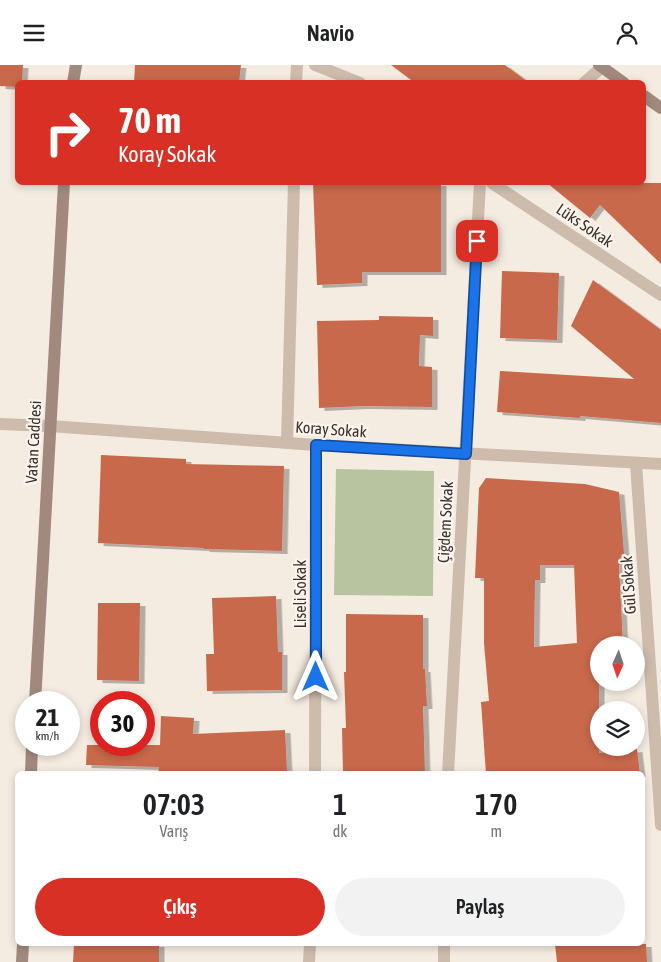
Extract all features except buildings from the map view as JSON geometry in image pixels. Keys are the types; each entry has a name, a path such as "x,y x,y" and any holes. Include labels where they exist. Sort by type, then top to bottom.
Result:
{"main road":[{"path":"74,80 76,65"},
{"path":"600,66 620,80"},
{"path":"646,97 661,108"},
{"name":"Vatan Caddesi","path":"36,691 64,185"},
{"path":"31,771 32,756"},
{"path":"22,946 22,962"}],"street":[{"path":"296,80 297,65"},
{"path":"315,65 352,80"},
{"path":"587,80 600,66"},
{"path":"287,443 294,185"},
{"name":"Çiğdem Sokak","path":"448,771 480,185"},
{"name":"Lüks Sokak","path":"495,185 661,295"},
{"name":"Koray Sokak","path":"0,424 316,445 661,464"},
{"name":"Liseli Sokak","path":"315,771 316,445"},
{"name":"Gül Sokak","path":"636,464 661,825"},
{"path":"310,946 310,962"},
{"path":"444,946 444,962"}],"green space":[{"path":"336,469 434,471 433,596 334,595"}],"route":[{"path":"316,677 316,445 466,454 477,241"}]}
